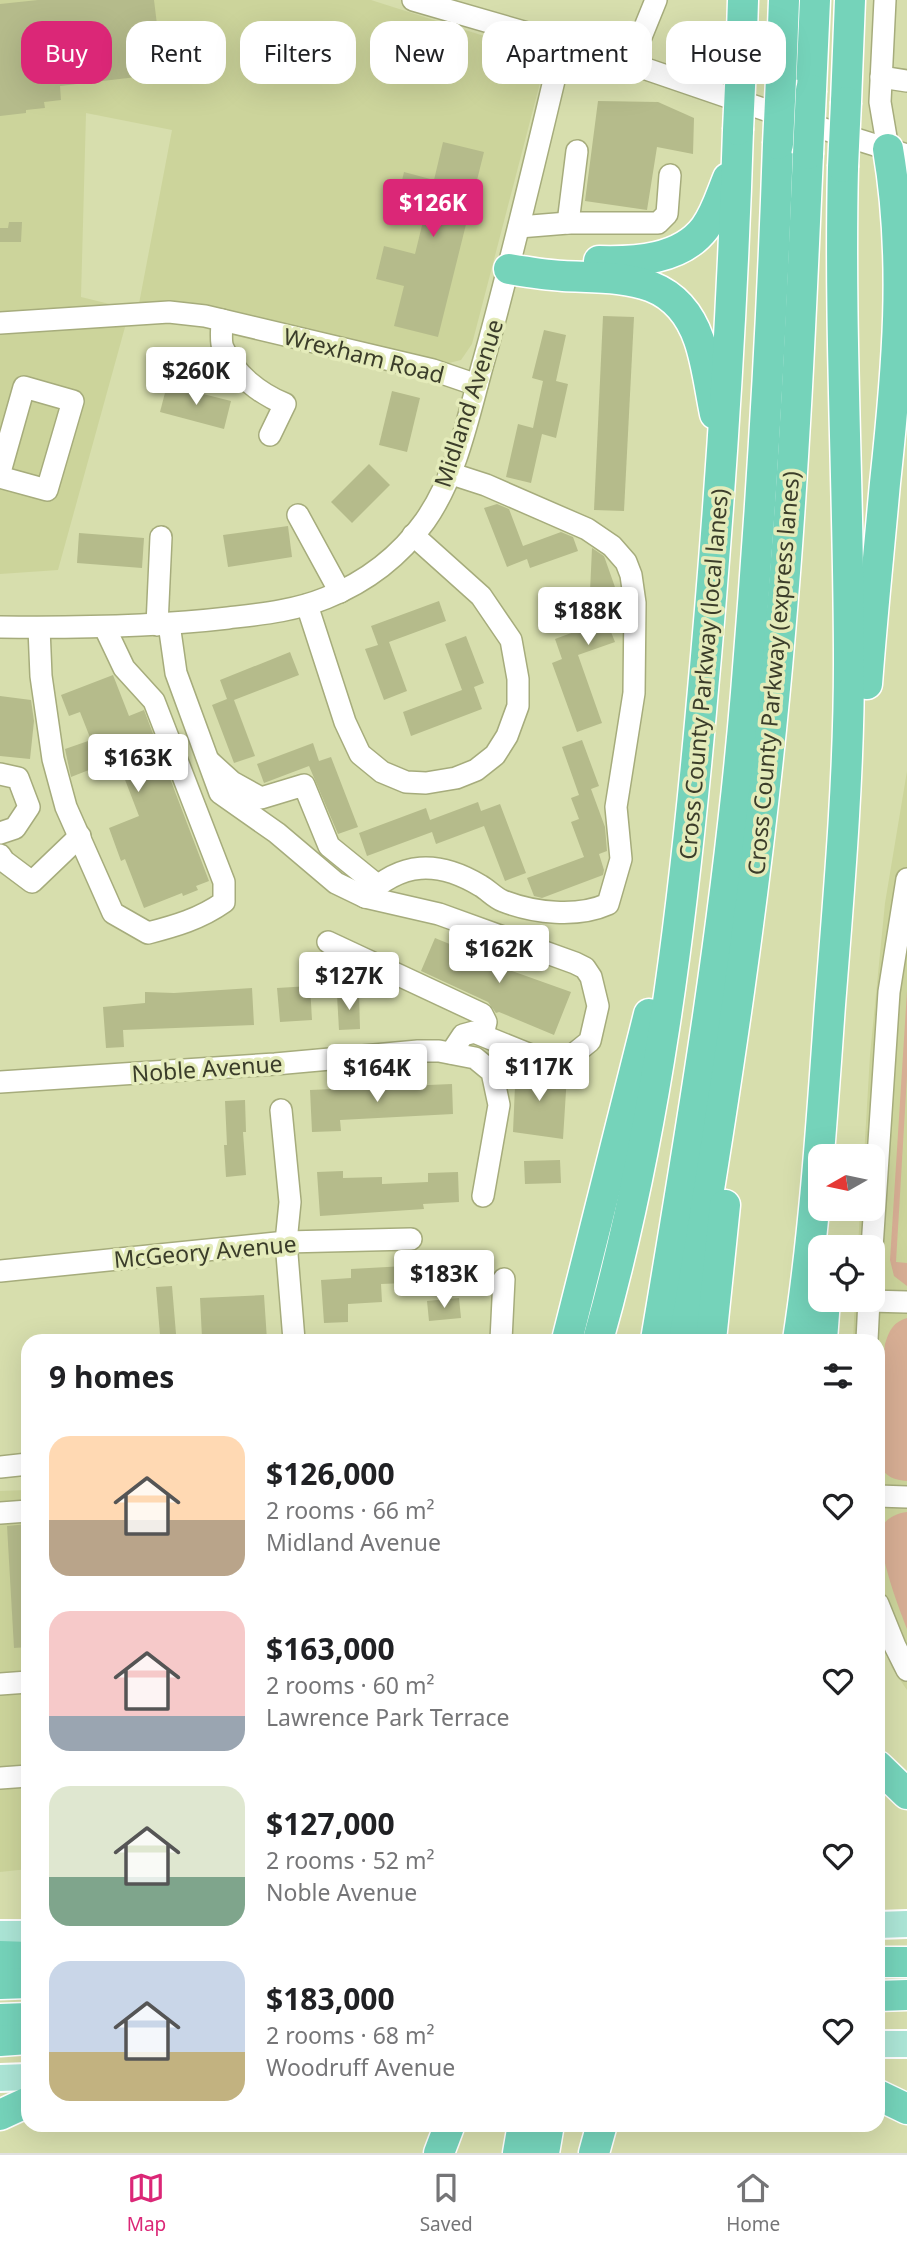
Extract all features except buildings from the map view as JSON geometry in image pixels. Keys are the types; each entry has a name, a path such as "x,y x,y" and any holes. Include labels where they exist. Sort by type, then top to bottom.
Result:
{"highway":[{"name":"Cross County Parkway (local lanes)","path":"600,1334 641,1164 660,1053 695,778 723,450 743,0"},
{"name":"Cross County Parkway (express lanes)","path":"657,1334 706,1024 746,695 768,373 784,0"},
{"name":"Cross County Parkway (express lanes)","path":"685,1334 720,1124 753,883 780,636 788,540 815,0"},
{"path":"799,1334 813,1225 828,1038 840,875 849,665 842,289 843,167 850,0"},
{"path":"514,248 583,260 621,262 652,258 687,245 703,231 714,214 737,141"},
{"path":"840,875 862,746 895,392 903,272 893,182 897,152"},
{"path":"514,248 553,275 622,278 646,284 668,296 686,316 699,341 723,450"},
{"path":"712,1334 736,1102 753,883"},
{"path":"568,1334 646,1026 679,916"},
{"path":"828,1038 833,1144"},
{"path":"822,1334 824,1312"},
{"path":"0,1956 21,1957"},
{"path":"885,1962 907,1962"},
{"path":"0,1984 21,1983"},
{"path":"885,1996 907,1995"},
{"path":"0,2019 21,2018"},
{"path":"0,2041 21,2040"},
{"path":"885,2098 907,2109"},
{"path":"0,2115 21,2105"},
{"path":"439,2153 447,2132"},
{"path":"463,2153 465,2132"},
{"path":"518,2153 522,2132"},
{"path":"544,2153 548,2132"},
{"path":"594,2153 601,2132"},
{"path":"602,2153 603,2132"}],"main road":[{"path":"885,1925 907,1924"},
{"path":"0,1934 21,1934"},
{"path":"0,2078 21,2077"}],"street":[{"path":"647,21 656,0"},
{"path":"885,0 881,110 897,152"},
{"path":"424,2 488,21"},
{"path":"652,71 897,152"},
{"path":"881,77 907,81"},
{"name":"Midland Avenue","path":"0,627 105,628 163,625 276,612 307,605 340,592 374,573 390,560 435,505 449,473 477,385 514,248 553,84"},
{"path":"568,223 577,151"},
{"path":"514,248 568,223 658,223 667,214 670,175"},
{"name":"Wrexham Road","path":"0,323 169,312 222,320 433,370 477,385"},
{"path":"222,320 222,347 241,376 271,398 285,404 270,435"},
{"path":"24,387 73,401 47,491 1,469 10,401 24,387"},
{"path":"371,891 396,873 439,867 480,885 501,900 541,912 593,911 608,904 621,859 616,807 634,693 635,603 626,562 612,546 587,529 486,485 449,473"},
{"path":"298,515 340,592"},
{"path":"307,605 345,722 360,754 382,772 406,782 426,783 456,778 476,771 495,755 507,736 517,706 519,679 511,640 481,596 413,535"},
{"path":"161,537 163,625 176,673 220,793 277,833 336,883 371,891 575,962 591,977 597,1006 590,1041 564,1062 553,1063 483,1035 468,1032 451,1053"},
{"path":"39,628 41,676 53,759 65,807 113,913 148,933 194,920 224,902 224,882 154,701 124,668 105,628"},
{"path":"207,760 232,782 261,798 304,785 329,846 371,891"},
{"path":"0,774 18,778 29,807 15,828 0,833"},
{"path":"0,855 4,862 32,881 80,836"},
{"path":"873,1235 889,992 903,922 907,879"},
{"path":"328,942 482,1014 486,1022 483,1035"},
{"name":"Noble Avenue","path":"0,1082 275,1064 418,1051 475,1058 492,1072 499,1105 483,1196"},
{"path":"281,1110 290,1202 286,1242 293,1334"},
{"name":"McGeory Avenue","path":"0,1271 286,1242 411,1238"},
{"path":"501,1334 504,1279"},
{"path":"885,1301 907,1302"},
{"path":"867,1334 868,1312"},
{"path":"0,1467 21,1465"},
{"path":"885,1496 907,1497"},
{"path":"0,1513 21,1512"},
{"path":"885,1621 907,1670"},
{"path":"0,1684 21,1682"},
{"path":"0,1778 21,1776"}],"shaded area":[{"path":"0,0 371,0 437,21 370,21 370,84 468,84 468,31 482,35 482,84 540,84 472,344 461,360 441,365 138,309 172,130 86,113 81,297 130,309 58,570 0,574"},
{"path":"907,771 907,1690 892,1668 885,1651 885,1334 853,1334 854,1312 885,1312 885,1235 859,1235 859,1222 886,1222 886,1144 865,1144 870,1055 885,903"},
{"path":"907,991 907,1076 896,1262 907,1263 907,1286 894,1276 890,1260"},
{"path":"907,1318 907,1481 895,1479 885,1472 885,1344 892,1328"},
{"path":"21,1490 21,1870 0,1872 0,1491"},
{"path":"907,1512 907,1629 885,1561 885,1523 897,1514"}]}
